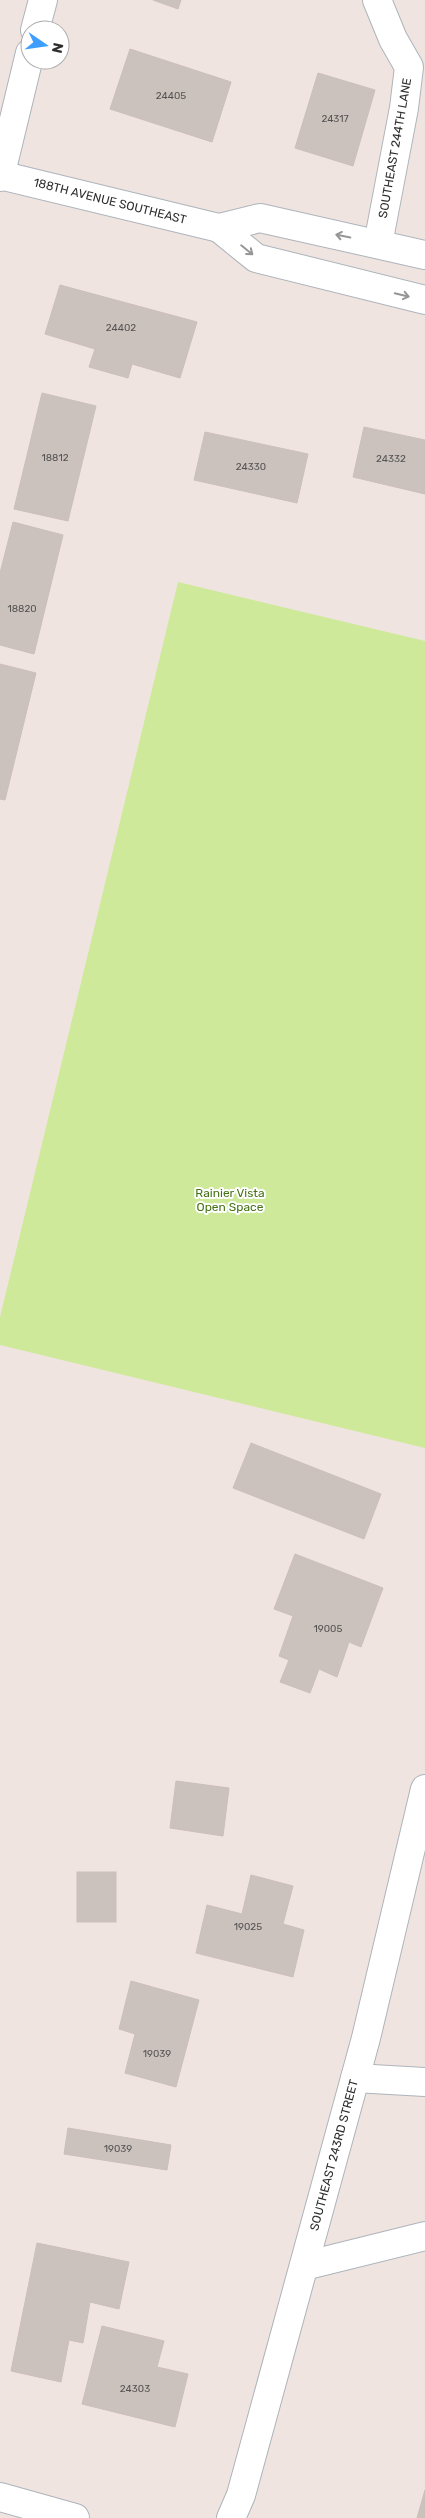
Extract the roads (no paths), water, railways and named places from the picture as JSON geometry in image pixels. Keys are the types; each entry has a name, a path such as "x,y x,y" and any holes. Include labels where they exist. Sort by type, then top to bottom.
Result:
{"street":[{"path":"38,20 43,0"},
{"name":"SOUTHEAST 244TH LANE","path":"377,0 393,39 409,67 404,108 378,244"},
{"path":"0,176 26,70"},
{"name":"188TH AVENUE SOUTHEAST","path":"0,176 219,228 256,258 425,300"},
{"name":"188TH AVENUE SOUTHEAST","path":"219,228 260,218 425,255"},
{"name":"SOUTHEAST 243RD STREET","path":"231,2518 241,2495 355,2078 425,1789"},
{"path":"355,2078 425,2082"},
{"path":"304,2266 425,2236"},
{"path":"0,2497 75,2518"}],"park label":[{"name":"Rainier Vista Open Space","path":"230,1200"}]}
